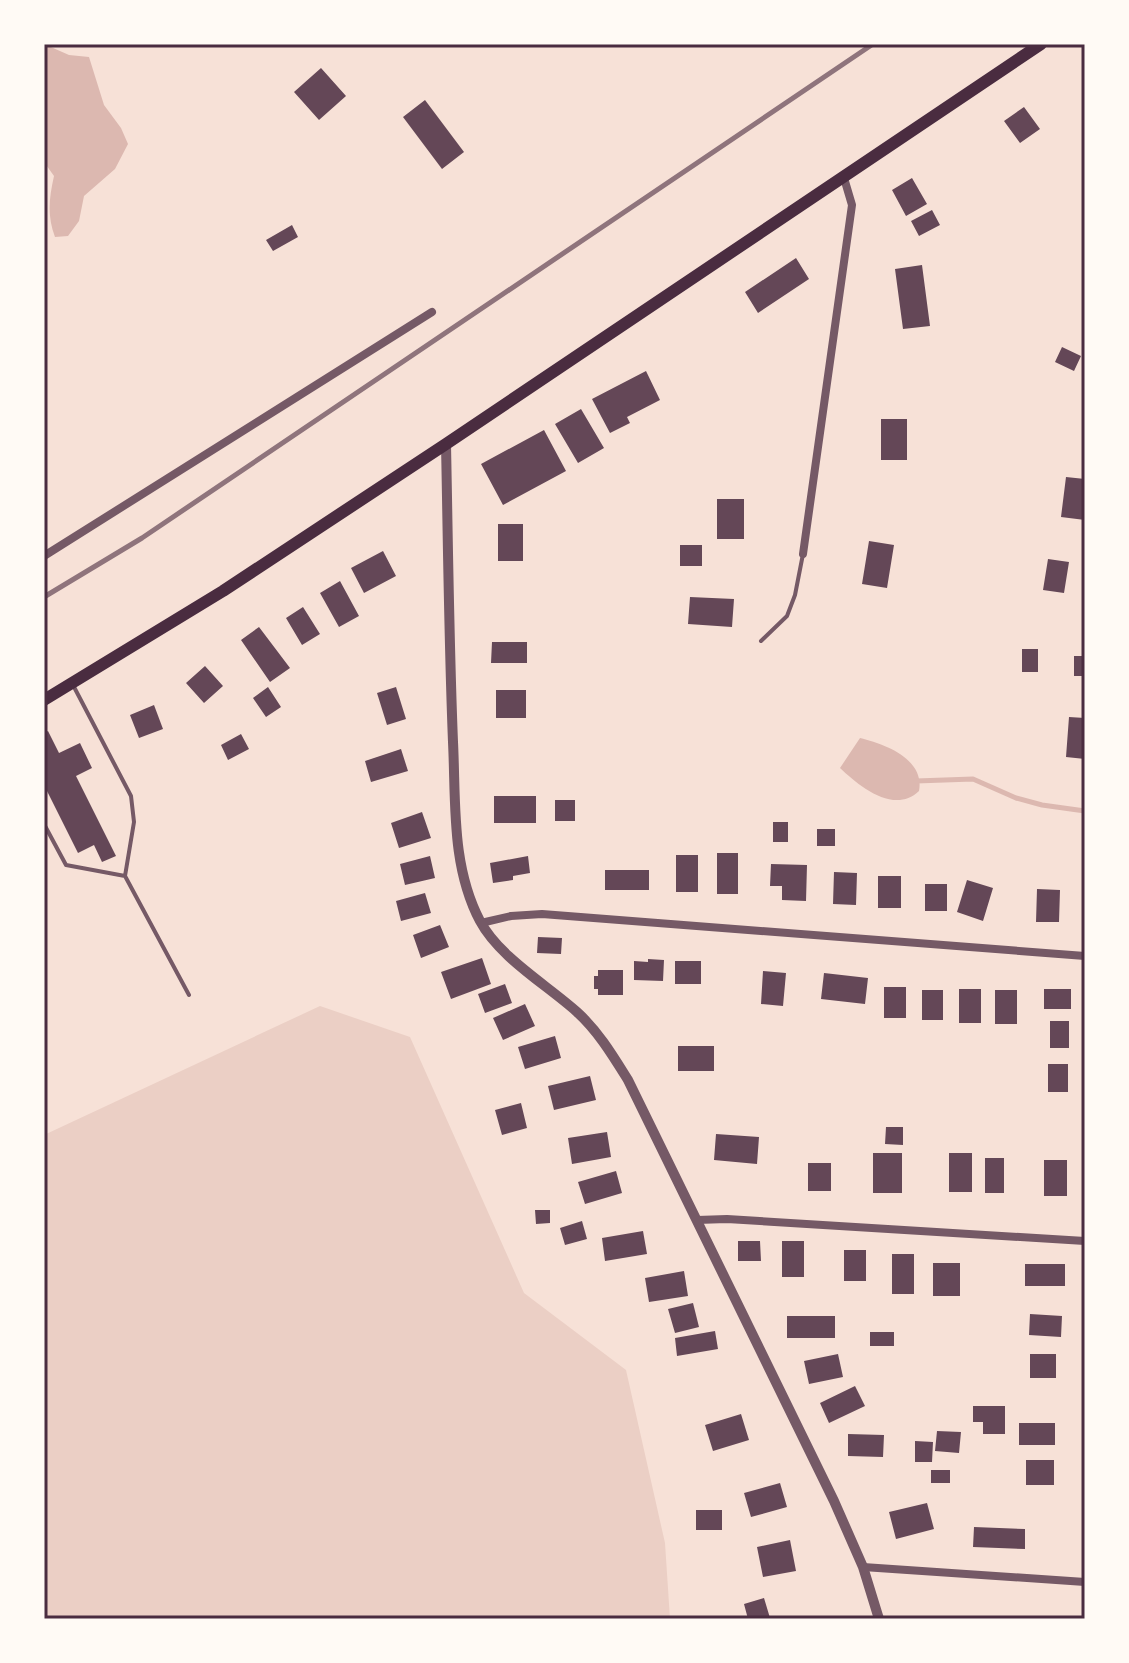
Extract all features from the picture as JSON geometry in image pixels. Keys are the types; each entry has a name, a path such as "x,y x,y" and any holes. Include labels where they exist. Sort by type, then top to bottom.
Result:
{"main road":[{"path":"44,700 223,591 1041,44"}],"street":[{"path":"803,554 852,205 844,178"},
{"path":"44,556 432,312"},
{"path":"446,444 450,666 458,845 467,890 481,923 503,950 579,1014 597,1033 628,1080 834,1501 863,1567 879,1619"},
{"path":"481,923 511,916 542,914 1085,956"},
{"path":"697,1220 727,1219 1085,1241"},
{"path":"863,1567 1085,1582"}],"lane":[{"path":"761,641 787,616 795,595 803,554"},
{"path":"72,683 131,796 134,822 125,876 189,995"},
{"path":"44,824 66,865 125,876"}],"shaded area":[{"path":"44,44 69,55 89,57 104,105 121,128 128,144 115,169 84,196 79,221 68,236 55,237 50,214 54,176 44,162"},
{"path":"860,738 881,744 910,762 916,770 919,791 909,798 888,799 867,790 840,768"},
{"path":"320,1006 410,1037 524,1293 626,1370 665,1543 670,1619 44,1619 44,1135"}],"building":[{"path":"321,68 346,96 319,120 294,92"},
{"path":"425,100 464,152 442,169 403,117"},
{"path":"1024,107 1040,129 1020,143 1004,121"},
{"path":"912,178 927,204 906,216 892,190"},
{"path":"932,210 940,225 919,236 911,221"},
{"path":"292,225 298,237 273,251 266,240"},
{"path":"796,258 809,279 758,313 745,292"},
{"path":"922,265 930,326 903,329 895,269"},
{"path":"1062,347 1081,356 1074,371 1055,362"},
{"path":"646,371 660,400 627,417 630,423 610,433 592,399"},
{"path":"581,409 604,448 578,463 555,424"},
{"path":"881,419 907,419 907,460 881,460"},
{"path":"544,430 566,471 503,505 481,464"},
{"path":"1066,477 1085,479 1085,520 1061,517"},
{"path":"717,499 744,499 744,539 717,539"},
{"path":"498,524 523,524 523,561 498,561"},
{"path":"869,541 894,545 887,588 862,584"},
{"path":"680,545 702,545 702,566 680,566"},
{"path":"383,551 396,576 364,593 351,568"},
{"path":"1048,559 1069,562 1064,593 1043,590"},
{"path":"340,581 359,616 339,627 320,593"},
{"path":"690,597 734,599 732,627 688,624"},
{"path":"303,607 320,634 302,645 286,618"},
{"path":"259,627 290,668 270,682 241,640"},
{"path":"492,642 527,642 527,663 491,663"},
{"path":"1022,649 1038,649 1038,672 1022,672"},
{"path":"1074,656 1085,656 1085,676 1074,676"},
{"path":"205,666 223,686 204,703 186,683"},
{"path":"268,687 281,707 266,717 253,698"},
{"path":"396,687 406,719 387,725 377,693"},
{"path":"496,690 526,690 526,718 496,718"},
{"path":"154,705 163,729 139,738 130,715"},
{"path":"1069,717 1085,718 1085,759 1066,757"},
{"path":"48,731 59,753 80,743 92,768 76,776 116,856 102,862 94,845 78,853 44,785 44,733"},
{"path":"241,734 249,749 228,760 221,745"},
{"path":"401,749 408,771 371,782 365,761"},
{"path":"494,796 536,796 536,823 494,823"},
{"path":"555,800 575,800 575,821 555,821"},
{"path":"422,812 431,838 399,848 391,823"},
{"path":"773,822 788,822 788,842 773,842"},
{"path":"817,829 835,829 835,846 817,846"},
{"path":"717,853 738,853 738,894 717,894"},
{"path":"676,855 698,855 698,892 676,892"},
{"path":"430,856 435,878 405,885 400,864"},
{"path":"528,856 530,873 493,883 490,863"},
{"path":"771,864 807,865 806,901 782,900 782,886 770,886"},
{"path":"605,870 649,870 649,890 605,890"},
{"path":"834,872 857,873 856,905 833,904"},
{"path":"878,876 901,876 901,908 878,908"},
{"path":"967,880 993,888 983,921 957,912"},
{"path":"925,884 947,884 947,911 925,911"},
{"path":"1037,889 1060,890 1059,922 1036,922"},
{"path":"425,893 431,913 401,921 396,901"},
{"path":"440,925 449,947 421,958 413,935"},
{"path":"538,937 562,938 561,954 537,953"},
{"path":"482,958 491,984 451,999 441,972"},
{"path":"648,959 664,960 663,981 634,980 634,961 648,962"},
{"path":"675,961 701,961 701,984 675,984"},
{"path":"598,970 623,970 623,995 598,995 598,989 594,989 594,976 598,976"},
{"path":"763,971 786,973 783,1006 761,1004"},
{"path":"824,973 868,978 865,1004 821,999"},
{"path":"505,984 512,1003 485,1013 478,994"},
{"path":"884,987 906,987 906,1018 884,1018"},
{"path":"959,989 981,989 981,1023 959,1023"},
{"path":"1044,989 1071,989 1071,1009 1044,1009"},
{"path":"922,990 943,990 943,1020 922,1020"},
{"path":"995,990 1017,990 1017,1024 995,1024"},
{"path":"525,1004 535,1026 503,1040 493,1018"},
{"path":"1050,1021 1069,1021 1069,1048 1050,1048"},
{"path":"555,1036 561,1058 525,1069 518,1047"},
{"path":"678,1046 714,1046 714,1071 678,1071"},
{"path":"1048,1064 1068,1064 1068,1092 1048,1092"},
{"path":"590,1076 596,1100 554,1110 548,1086"},
{"path":"521,1103 527,1128 502,1135 495,1110"},
{"path":"886,1127 903,1127 903,1145 885,1144"},
{"path":"607,1132 611,1157 572,1164 568,1138"},
{"path":"716,1134 759,1137 757,1164 714,1160"},
{"path":"873,1153 902,1153 902,1193 873,1193"},
{"path":"949,1153 972,1153 972,1192 949,1192"},
{"path":"985,1158 1004,1158 1004,1193 985,1193"},
{"path":"1044,1160 1067,1160 1067,1196 1044,1196"},
{"path":"808,1163 831,1163 831,1191 808,1191"},
{"path":"616,1171 622,1193 585,1204 578,1182"},
{"path":"535,1210 550,1210 550,1223 536,1224"},
{"path":"582,1221 587,1239 565,1245 560,1228"},
{"path":"643,1231 647,1254 605,1261 602,1238"},
{"path":"738,1241 760,1241 761,1261 738,1261"},
{"path":"782,1241 804,1241 804,1277 782,1277"},
{"path":"844,1250 866,1250 866,1281 844,1281"},
{"path":"892,1254 914,1254 914,1294 892,1294"},
{"path":"933,1263 960,1263 960,1296 933,1296"},
{"path":"1025,1264 1065,1264 1065,1286 1025,1286"},
{"path":"684,1271 688,1296 649,1302 645,1278"},
{"path":"693,1303 699,1327 675,1333 668,1309"},
{"path":"1030,1314 1062,1316 1061,1337 1029,1335"},
{"path":"787,1316 835,1316 835,1338 787,1338"},
{"path":"715,1331 718,1349 677,1356 675,1338"},
{"path":"870,1332 894,1332 894,1346 870,1346"},
{"path":"838,1354 843,1377 809,1384 804,1361"},
{"path":"1030,1354 1056,1354 1056,1378 1030,1378"},
{"path":"855,1386 865,1406 829,1423 820,1403"},
{"path":"973,1406 1005,1406 1005,1434 983,1434 983,1422 973,1422"},
{"path":"741,1414 749,1440 713,1451 705,1425"},
{"path":"1019,1423 1055,1423 1055,1445 1019,1445"},
{"path":"937,1431 961,1432 959,1453 935,1451"},
{"path":"848,1434 884,1435 883,1457 848,1456"},
{"path":"915,1441 933,1442 932,1462 915,1462"},
{"path":"1026,1460 1054,1460 1054,1485 1026,1485"},
{"path":"931,1470 950,1470 950,1483 931,1483"},
{"path":"780,1483 787,1507 751,1517 744,1493"},
{"path":"927,1503 934,1529 896,1539 889,1512"},
{"path":"696,1510 722,1510 722,1530 696,1530"},
{"path":"974,1527 1025,1529 1025,1549 973,1547"},
{"path":"790,1540 796,1571 763,1577 757,1547"},
{"path":"764,1598 770,1618 748,1619 744,1604"}],"waterway":[{"path":"916,781 973,779 1016,798 1085,811"}],"railway":[{"path":"44,597 142,538 873,44"}]}
